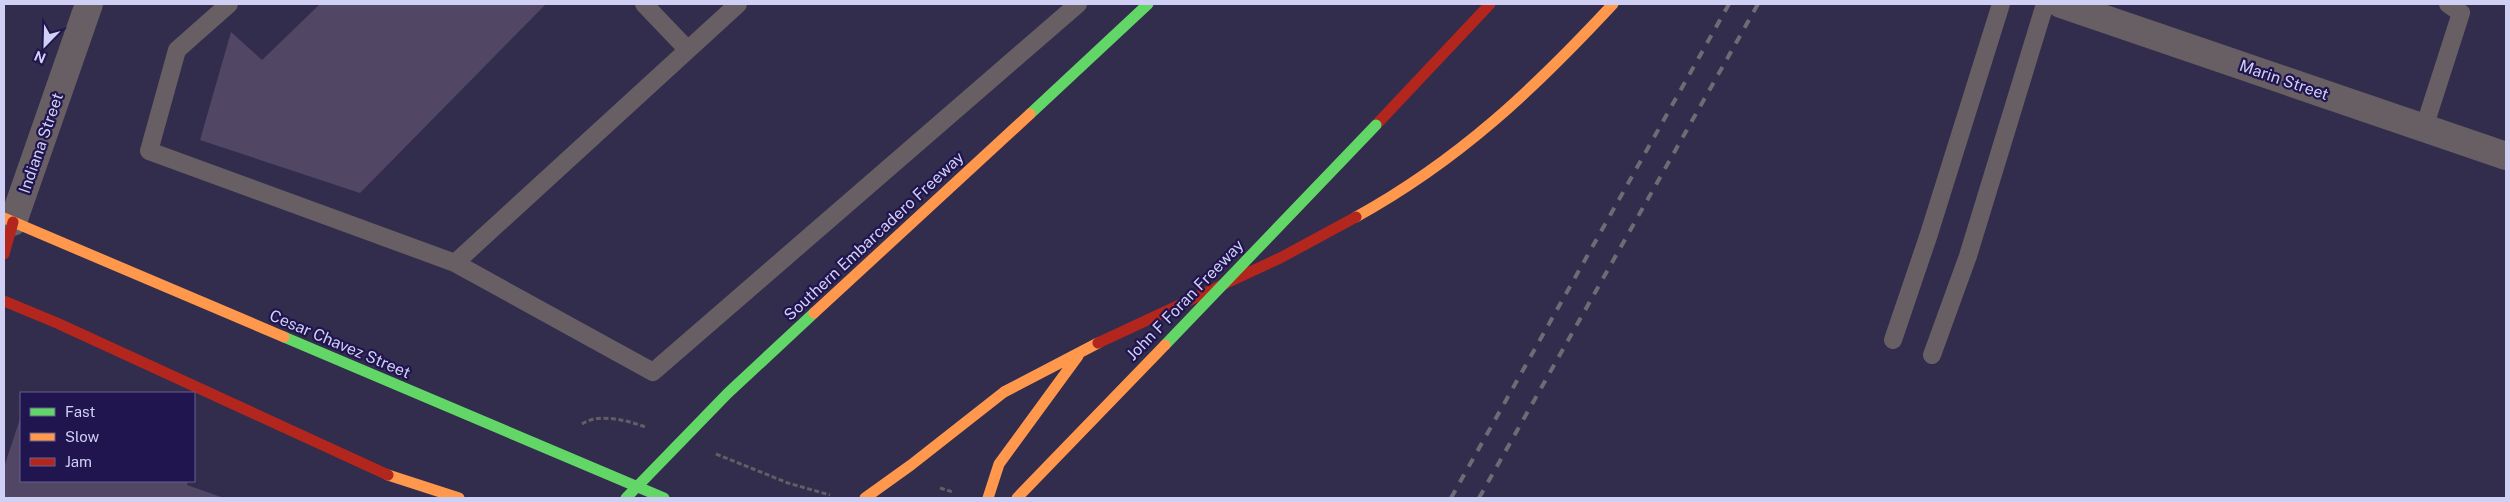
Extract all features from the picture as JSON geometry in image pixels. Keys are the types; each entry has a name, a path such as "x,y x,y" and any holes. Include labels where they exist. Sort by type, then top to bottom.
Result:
{"main road":[{"name":"Southern Embarcadero Freeway","path":"626,498 728,393 1148,4"},
{"name":"John F Foran Freeway","path":"1017,498 1490,4"},
{"path":"865,498 899,476 973,416 1019,382 1258,269 1331,232 1430,172 1504,114 1565,57 1612,4"},
{"name":"Indiana Street","path":"4,254 9,220"},
{"name":"Cesar Chavez Street","path":"9,220 544,449 664,498"},
{"path":"4,302 56,323 434,498"},
{"path":"988,498 999,464 1081,353"},
{"path":"383,473 459,498"}],"street":[{"name":"Indiana Street","path":"9,220 89,4"},
{"name":"Marin Street","path":"2061,4 2506,156"}],"lane":[{"path":"229,4 178,50 149,151 455,263 653,372 1078,4"},
{"path":"644,4 687,49"},
{"path":"455,263 738,4"},
{"path":"1893,340 1928,237 2001,4"},
{"path":"1932,355 1968,256 2045,4"},
{"path":"2424,128 2460,13 2448,4"}],"path":[{"path":"544,449 589,419 628,420 646,427"},
{"path":"711,452 788,483 834,495"},
{"path":"899,476 957,493"}],"building":[{"path":"320,4 546,4 360,193 200,140 231,32 262,60"},
{"path":"20,419 20,482 188,482 187,485 224,498 4,498 4,467"}],"railway":[{"path":"1451,498 1729,4"},
{"path":"1479,498 1758,4"}],"traffic: fast":[{"path":"1030,114 1148,4"},
{"path":"1165,345 1376,125"},
{"path":"626,498 728,393 814,313"},
{"path":"284,337 664,498"}],"traffic: slow":[{"path":"1356,217 1428,172 1493,121 1554,66 1613,4"},
{"path":"814,313 1030,114"},
{"path":"4,218 284,337"},
{"path":"865,498 911,465 1004,392 1098,343"},
{"path":"1017,498 1165,345"},
{"path":"988,498 999,464 1078,356"},
{"path":"388,475 459,498"}],"traffic: jam":[{"path":"1376,125 1490,4"},
{"path":"1098,343 1280,258 1356,217"},
{"path":"4,254 13,222"},
{"path":"4,301 57,323 388,475"}]}
